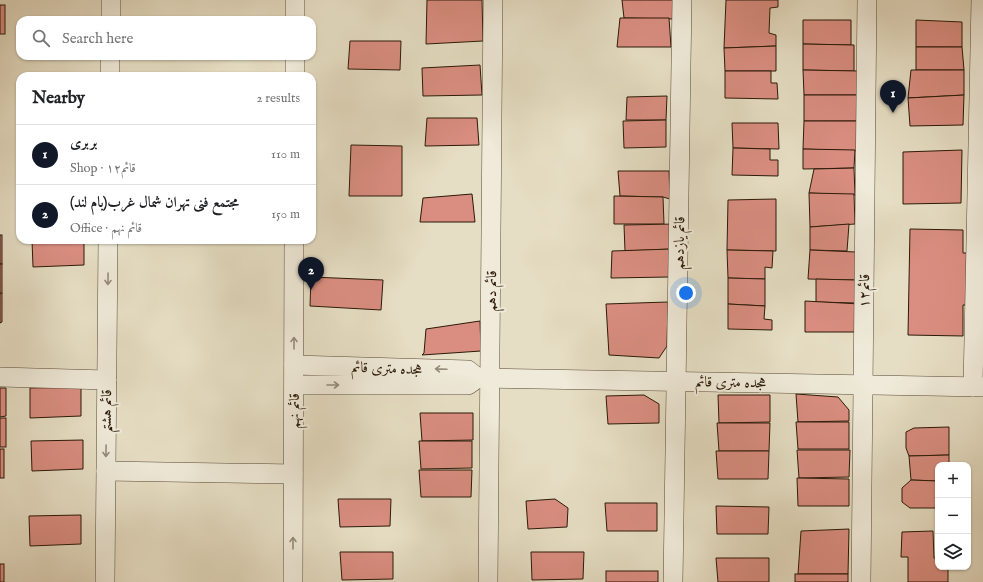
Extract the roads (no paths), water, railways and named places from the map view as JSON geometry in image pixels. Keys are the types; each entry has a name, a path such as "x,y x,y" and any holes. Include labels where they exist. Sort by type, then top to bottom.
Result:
{"street":[{"path":"111,0 111,16"},
{"path":"295,0 295,16"},
{"name":"قائم دهم","path":"488,582 484,378 493,0"},
{"name":"قائم یازدهم","path":"673,582 682,0"},
{"name":"قائم۱۲","path":"861,582 867,0"},
{"path":"978,387 981,0"},
{"path":"110,60 110,72"},
{"path":"295,60 295,72"},
{"name":"قائم هشتم","path":"105,582 108,244"},
{"name":"قائم نهم","path":"293,582 294,244"},
{"name":"هجده متری قائم","path":"294,365 468,370 484,378"},
{"path":"0,377 107,380"},
{"name":"هجده متری قائم","path":"294,385 468,385 484,378 978,387"},
{"path":"106,471 293,474"}],"place":[{"name":"بربری","path":"893,113"},
{"name":"مجتمع فنی تهران شمال غرب(بام لند)","path":"311,290"}]}
